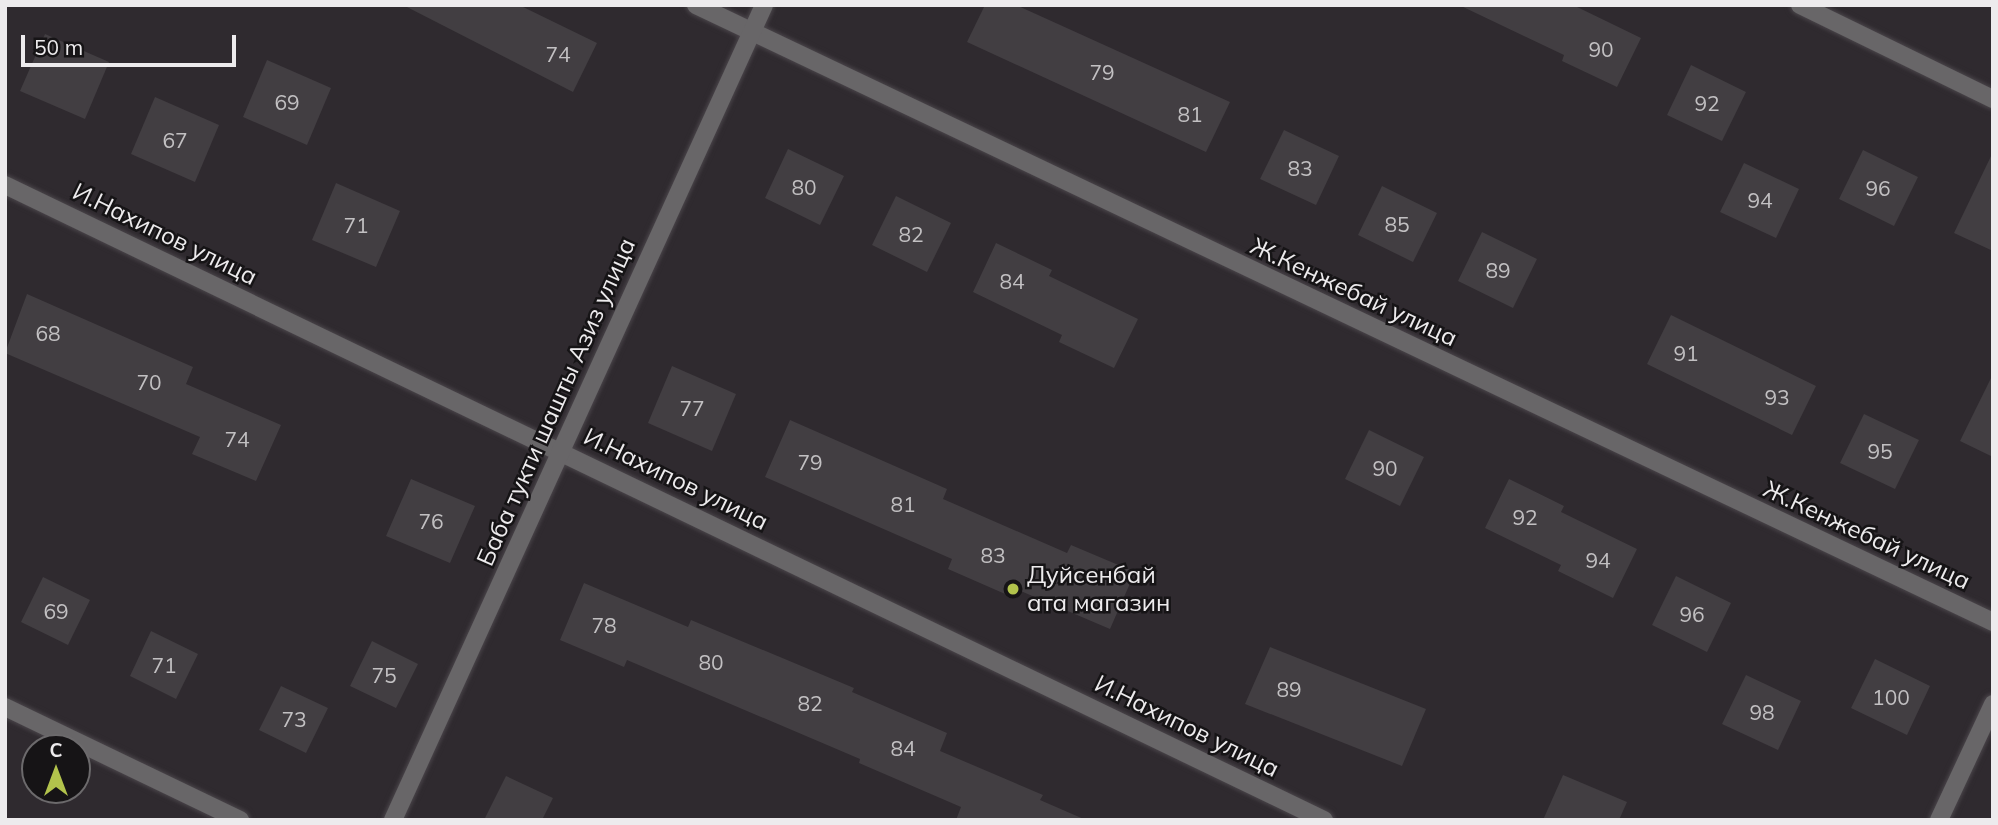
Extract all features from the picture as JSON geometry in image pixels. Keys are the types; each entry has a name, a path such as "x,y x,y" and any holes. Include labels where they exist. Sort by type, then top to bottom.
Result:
{"street":[{"name":"Ж.Кенжебай улица","path":"695,5 1993,622"},
{"name":"Баба тукти шашты Азиз улица","path":"393,820 764,5"},
{"path":"1800,5 1993,99"},
{"name":"И.Нахипов улица","path":"5,186 1324,820"},
{"path":"1939,820 1993,704"},
{"path":"5,707 240,820"}],"building":[{"path":"403,5 519,5 597,43 573,92"},
{"path":"985,5 1016,5 1230,102 1206,152 967,42"},
{"path":"1459,5 1573,5 1641,38 1617,87 1562,61 1564,55"},
{"path":"45,34 109,62 85,119 20,91"},
{"path":"267,60 331,88 307,145 243,117"},
{"path":"1691,65 1746,92 1722,141 1667,115"},
{"path":"155,97 219,125 195,182 131,154"},
{"path":"1284,130 1339,156 1316,205 1260,179"},
{"path":"788,149 844,176 820,225 765,198"},
{"path":"1863,150 1918,177 1894,226 1839,199"},
{"path":"1993,152 1993,251 1954,233"},
{"path":"1744,163 1799,189 1776,238 1720,212"},
{"path":"336,183 400,211 376,267 312,240"},
{"path":"1382,186 1437,213 1413,262 1358,235"},
{"path":"896,196 951,223 927,272 872,245"},
{"path":"1482,232 1537,259 1513,308 1458,281"},
{"path":"996,243 1052,270 1049,276 1138,319 1114,368 1059,342 1062,335 973,292"},
{"path":"27,294 193,367 186,384 281,425 256,481 192,454 200,437 5,353"},
{"path":"1671,315 1816,386 1792,435 1647,364"},
{"path":"672,366 736,394 712,451 648,423"},
{"path":"1993,374 1993,457 1960,441"},
{"path":"1864,414 1919,440 1895,489 1840,463"},
{"path":"790,420 947,489 943,499 1067,553 1071,545 1135,572 1110,629 1016,589 1012,597 948,569 952,559 765,477"},
{"path":"1369,430 1424,457 1400,506 1345,479"},
{"path":"411,479 475,506 450,563 386,536"},
{"path":"1509,479 1564,506 1561,512 1637,549 1613,598 1558,571 1561,565 1485,528"},
{"path":"1676,576 1731,603 1707,652 1652,625"},
{"path":"43,577 90,600 68,645 21,622"},
{"path":"584,583 688,627 691,620 854,688 852,692 947,733 940,751 1043,795 1040,800 1086,820 956,820 961,807 859,763 860,759 627,660 624,667 560,640"},
{"path":"151,631 198,654 176,699 130,676"},
{"path":"372,641 418,664 396,708 350,686"},
{"path":"1270,647 1426,709 1402,766 1245,704"},
{"path":"1875,659 1930,686 1907,735 1851,708"},
{"path":"1746,675 1801,701 1778,750 1722,724"},
{"path":"281,686 328,708 306,753 259,730"},
{"path":"1563,775 1627,802 1619,820 1543,820"},
{"path":"506,776 553,798 542,820 484,820"}],"place":[{"name":"Дуйсенбай ата магазин","path":"1013,589"}]}
